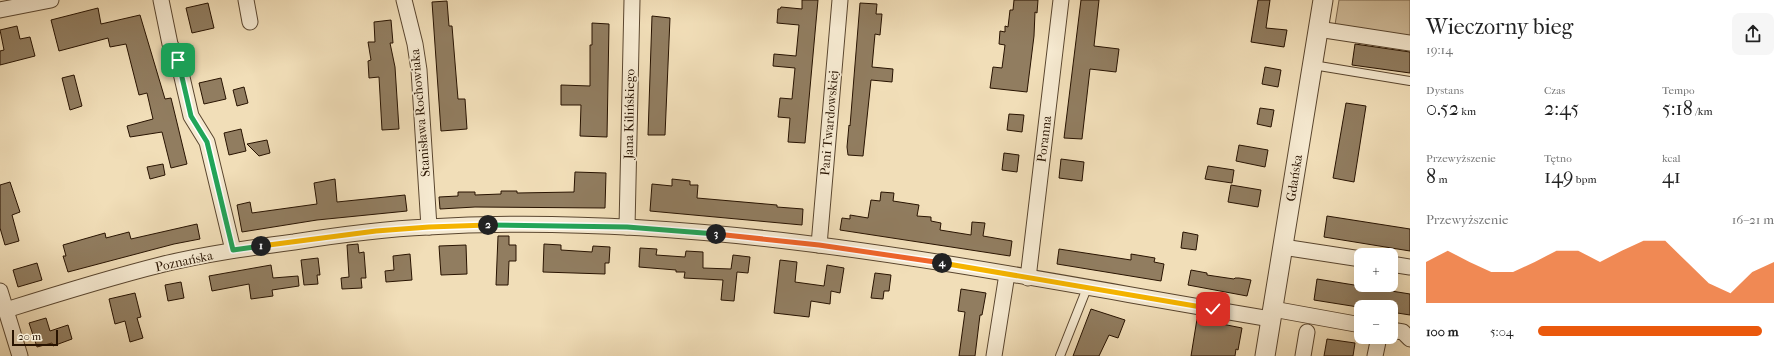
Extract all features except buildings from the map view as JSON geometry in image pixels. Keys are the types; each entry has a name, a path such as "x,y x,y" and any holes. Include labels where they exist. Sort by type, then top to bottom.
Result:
{"street":[{"path":"0,10 51,0"},
{"path":"161,0 170,44 178,60 191,116 207,142 233,250"},
{"path":"246,0 250,22"},
{"name":"Stanisława Rochowiaka","path":"404,0 415,44 419,70 429,227"},
{"name":"Jana Kilińskiego","path":"627,227 632,0"},
{"name":"Pani Twardowskiej","path":"819,245 840,0"},
{"name":"Poranna","path":"1028,278 1061,0"},
{"name":"Gdańska","path":"1265,356 1323,0"},
{"path":"1318,29 1410,43"},
{"name":"Poznańska","path":"6,310 162,265 233,250 314,239 429,227 520,225 627,227 819,245 1087,288 1354,324"},
{"path":"1283,246 1354,258"},
{"path":"1398,265 1410,267"},
{"path":"994,356 1007,274"},
{"path":"0,291 20,356"},
{"path":"1398,331 1403,332 1410,340"},
{"path":"1303,356 1307,332"},
{"path":"1375,356 1378,344"}],"lane":[{"path":"1313,65 1410,81"},
{"path":"1060,356 1087,288"}],"shaded area":[{"path":"1339,0 1410,0 1410,42 1334,31"}],"route":[{"path":"178,60 191,116 207,142 233,250 376,231 429,227 520,225 627,227 819,245 1007,274 1213,309"}]}
